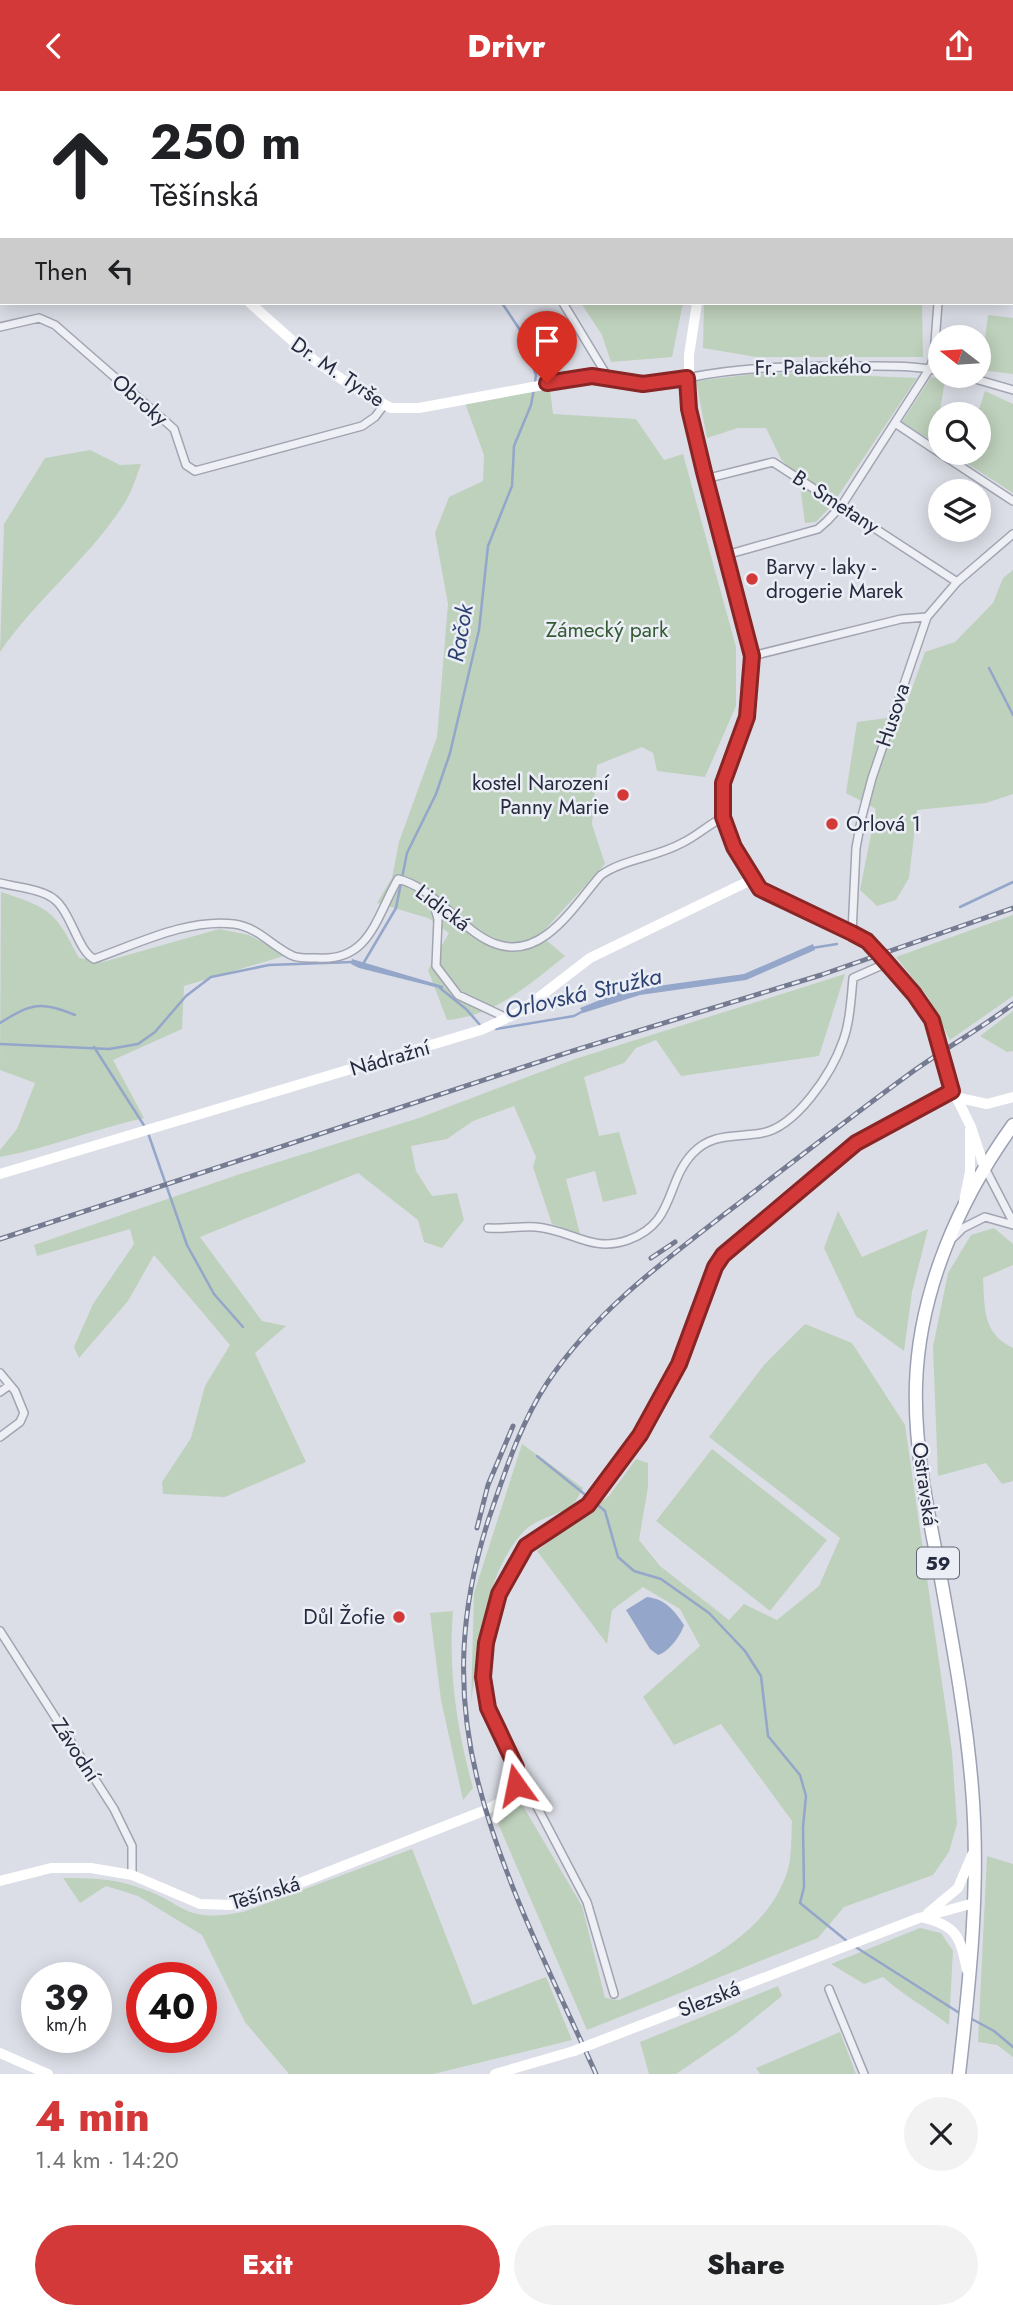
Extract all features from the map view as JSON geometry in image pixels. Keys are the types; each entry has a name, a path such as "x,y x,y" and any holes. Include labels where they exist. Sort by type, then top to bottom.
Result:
{"main road":[{"name":"Ostravská","path":"974,1903 972,1790 964,1711 923,1485 917,1415 922,1330 948,1243 964,1201 984,1166 1013,1125"},
{"name":"59","path":"959,2074 974,1903"}],"street":[{"name":"Dr. M. Tyrše","path":"252,305 315,361 384,405 408,409 592,376 643,384 687,378"},
{"path":"564,305 609,379"},
{"path":"697,305 687,378 689,409 752,656 747,717 723,783 723,817 734,847 751,880 771,897 867,941 932,1020 953,1094 1013,1224"},
{"path":"935,325 938,305"},
{"name":"Obroky","path":"0,327 39,318 55,325 174,429 186,465 195,471 362,426 375,417 384,405"},
{"name":"Fr. Palackého","path":"687,378 731,369 781,366 928,369"},
{"path":"726,555 818,529 842,505 928,372"},
{"path":"991,383 1012,389"},
{"path":"895,423 928,445"},
{"name":"B. Smetany","path":"705,478 773,462 957,582"},
{"path":"958,465 1013,501"},
{"name":"Husova","path":"852,933 856,848 862,816 872,778 927,617 957,582 1013,534"},
{"path":"752,656 901,619 927,617"},
{"name":"Lidická","path":"0,883 52,897 72,922 88,956 94,959 190,927 219,923 255,930 293,957 332,959 351,955 373,931 398,879 432,897 496,945 512,947 539,941 552,931 601,875 683,843 723,817"},
{"name":"Nádražní","path":"0,1174 448,1041 509,1019 580,963 751,880"},
{"path":"432,897 438,919 434,956 441,974 458,995 470,1003 509,1019"},
{"path":"488,1228 537,1227 600,1246 632,1239 661,1216 683,1166 692,1153 717,1137 760,1133 786,1125 810,1097 843,1042 853,978 887,963"},
{"path":"614,1994 601,1939 587,1902 532,1797 516,1785 516,1767 488,1708 483,1677 491,1618 499,1594 526,1546 588,1505 640,1435 663,1395 693,1329 715,1267 723,1255 856,1143 953,1094 987,1104 1013,1097"},
{"path":"964,1201 970,1172 971,1128"},
{"path":"948,1243 963,1227 985,1217 1013,1224"},
{"path":"0,1373 13,1388 24,1413 20,1422 0,1437"},
{"path":"0,1392 13,1388"},
{"name":"Závodní","path":"0,1631 114,1809 132,1846 132,1875"},
{"name":"Těšínská","path":"1,1878 51,1868 91,1868 132,1875 200,1904 231,1905 272,1894 486,1810 507,1798 516,1785"},
{"path":"922,1917 958,1888 974,1849"},
{"name":"Slezská","path":"495,2074 574,2051 922,1917 974,1903"},
{"path":"922,1917 943,1923 958,1935 969,1979"},
{"path":"829,1989 864,2074"},
{"path":"0,2053 48,2074"}],"green space":[{"path":"582,305 683,305 672,357 611,362 602,335"},
{"path":"704,305 922,305 923,357 756,357 703,348"},
{"path":"988,315 1013,318 1013,374 991,371 991,325 987,325"},
{"path":"754,374 917,378 832,505 816,522 805,523 799,478 781,459 766,428 738,428 707,438 696,381"},
{"path":"928,382 928,389 944,389 941,402 928,402 928,438 902,422"},
{"name":"Zámecký park","path":"550,389 553,414 636,419 664,460 683,454 736,647 736,706 705,777 657,771 653,753 642,747 597,765 592,824 605,864 540,935 565,956 524,988 495,1006 447,1020 428,970 449,933 428,918 377,903 392,878 399,842 437,737 448,604 435,533 449,497 483,481 484,455 465,403"},
{"path":"985,391 1013,404 1013,493 970,465 991,465 991,402 981,402"},
{"path":"90,450 120,465 141,464 127,499 99,538 31,613 0,652 4,524 45,458"},
{"path":"1013,570 1013,794 986,803 917,810 909,878 896,900 877,906 860,890 876,809 846,793 857,722 902,716 925,652 955,642 993,603 1003,578"},
{"path":"1,892 30,902 49,913 64,930 79,958 103,962 219,929 249,935 287,955 184,986 182,1029 113,1060 144,1118 0,1157 0,1150 17,1129 35,1083 0,1070"},
{"path":"1013,915 1013,996 950,1040 928,997 896,957"},
{"path":"845,974 819,1056 681,1076 656,1040 636,1048 624,1063 584,1077 599,1136 619,1132 637,1194 603,1202 595,1171 566,1179 580,1234 552,1224 533,1167 536,1157 514,1106 473,1121 447,1139 411,1146 416,1171 432,1196 457,1193 464,1220 442,1248 424,1242 418,1220 358,1173 200,1237 262,1321 286,1326 255,1353 306,1462 225,1497 163,1494 162,1482 191,1438 205,1386 230,1345 154,1255 128,1301 79,1358 74,1347 93,1304 134,1244 130,1229 37,1256 34,1245 240,1174 419,1118 575,1059"},
{"path":"1013,1011 1013,1051 1007,1052 980,1036"},
{"path":"838,1211 862,1257 928,1229 912,1292 904,1351 856,1316 824,1248"},
{"path":"994,1228 1013,1244 1013,1265 983,1278 985,1310 990,1327 1003,1342 1013,1348 1013,1481 1002,1484 986,1463 938,1476 933,1347 948,1273 971,1235"},
{"path":"805,1324 852,1343 905,1425 952,1752 957,1824 949,1852 933,1875 844,1907 818,1938 587,2030 494,1814 520,1801 582,1906 605,1998 619,2000 695,1966 719,1952 742,1936 761,1917 777,1895 788,1869 792,1821 721,1724 674,1745 643,1697 700,1646 680,1609 643,1587 612,1610 607,1644 537,1551 609,1496 636,1459 648,1463 648,1487 639,1540 660,1566 729,1620 744,1604 777,1620 819,1586 840,1538 709,1437 764,1365"},
{"path":"522,1444 583,1488 571,1506 524,1531 500,1568 481,1635 471,1703 474,1593"},
{"path":"712,1449 827,1540 770,1611 656,1521"},
{"path":"453,1611 455,1701 473,1788 463,1800 441,1700 430,1613"},
{"path":"412,1849 473,2005 546,1977 572,2040 433,2074 289,2074 245,2022 202,1935 138,1896 106,1886 80,1903 63,1878 119,1882 154,1893 195,1914 222,1915 243,1912"},
{"path":"987,1856 1013,1864 1013,2057 997,2045 978,2042"},
{"path":"920,1928 941,1933 953,1951 949,2025 883,1977 864,1984 831,1964"},
{"path":"778,1986 782,1996 735,2034 676,2074 649,2074 640,2042"},
{"path":"840,2032 856,2074 760,2074 756,2068"}],"water":[{"path":"813,944 815,950 746,980 640,995 583,1013 580,1008 622,991 744,974"},
{"path":"352,959 443,986 443,989 359,968 351,964"},
{"path":"647,1597 668,1606 684,1625 674,1643 658,1655 650,1649 626,1610"}],"waterway":[{"name":"Račok","path":"503,305 520,330 536,375 535,382"},
{"name":"Račok","path":"363,964 396,908 407,853 436,794 450,753 479,630 488,546 512,486 514,446 531,405 534,389"},
{"path":"989,668 1013,715"},
{"name":"Orlovská Stružka","path":"960,907 1013,882"},
{"name":"Orlovská Stružka","path":"812,948 837,944"},
{"name":"Orlovská Stružka","path":"0,1044 109,1049 138,1044 155,1032 186,996 211,977 269,965 353,962"},
{"name":"Orlovská Stružka","path":"440,988 466,1009 481,1026"},
{"path":"0,1023 20,1011 36,1006 75,1015"},
{"name":"Orlovská Stružka","path":"496,1029 574,1016 585,1010"},
{"path":"94,1047 145,1127"},
{"path":"148,1133 187,1245 214,1294 243,1327"},
{"path":"537,1456 588,1497"},
{"path":"593,1501 605,1511 618,1557 634,1571 661,1579 709,1613 745,1651 761,1676 768,1736 800,1775 806,1796 803,1827 804,1887 800,1903 848,1942"},
{"path":"854,1946 961,2014"},
{"path":"970,2018 994,2031 1013,2047"}],"railway":[{"path":"0,1239 572,1051 821,975 1013,908"},
{"path":"596,2074 501,1857 478,1782 466,1715 464,1649 472,1584 489,1518 514,1449 537,1399 565,1358 629,1291 701,1232 862,1109 1013,1004"},
{"path":"651,1258 675,1242"},
{"path":"477,1528 488,1485 513,1426"}],"place":[{"name":"Barvy - laky - drogerie Marek","path":"752,579"},
{"name":"kostel Narození Panny Marie","path":"623,795"},
{"name":"Orlová 1","path":"832,824"},
{"name":"Důl Žofie","path":"399,1617"}],"route":[{"path":"516,1785 516,1767 488,1708 483,1677 491,1618 515,1561 526,1546 540,1535 576,1515 588,1505 640,1435 679,1364 715,1267 736,1241 856,1143 952,1091 944,1072 932,1020 914,994 867,941 771,897 760,889 751,880 727,830 723,817 723,783 747,717 751,698 752,656 689,409 687,378 643,384 592,376 547,383"}]}
